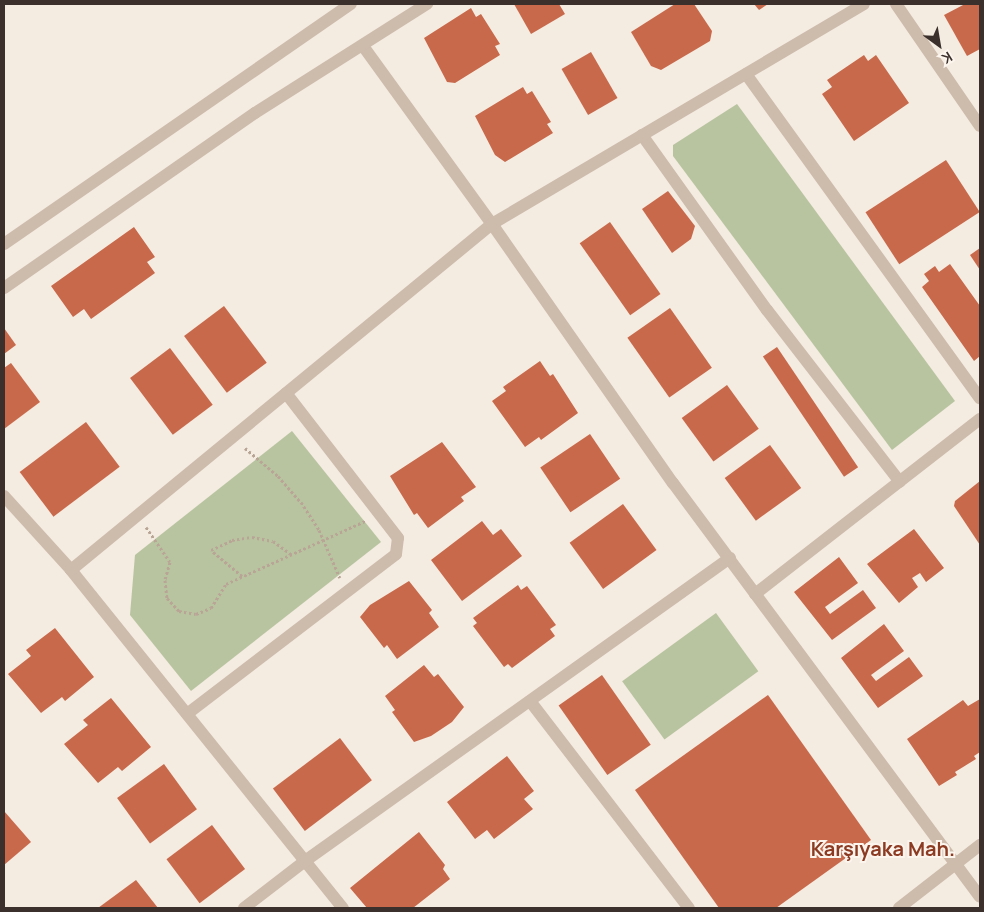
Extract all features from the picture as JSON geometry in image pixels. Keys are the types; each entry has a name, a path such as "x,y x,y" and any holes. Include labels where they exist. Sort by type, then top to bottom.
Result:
{"street":[{"path":"4,288 255,113 427,4"},
{"path":"71,570 492,224 864,4"},
{"path":"896,4 980,126"},
{"path":"4,244 347,5"},
{"path":"363,46 492,224 673,484 958,864 980,897"},
{"path":"746,74 980,399"},
{"path":"642,135 767,310 900,482"},
{"path":"187,714 396,554 398,538 286,393"},
{"path":"755,594 980,420"},
{"path":"4,496 71,570 343,908"},
{"path":"244,908 305,861 730,558"},
{"path":"530,701 689,908"},
{"path":"899,908 980,845"}],"path":[{"path":"233,437 295,495 324,540 344,593"},
{"path":"137,516 167,554 170,562 164,589 167,598 179,611 188,614 204,612 217,602 226,584 380,514"},
{"path":"242,576 211,550 232,540 252,537 273,542 292,554"}],"green space":[{"path":"737,104 955,401 892,450 673,156 673,145"},
{"path":"292,431 381,542 191,691 130,615 135,555"},
{"path":"716,613 758,671 664,739 622,681"}],"building":[{"path":"514,4 559,4 565,14 531,34"},
{"path":"675,4 694,4 712,31 710,41 661,70 651,66 631,32"},
{"path":"754,4 768,4 759,10"},
{"path":"965,4 980,4 980,49 967,56 944,15"},
{"path":"471,8 476,17 481,14 500,44 495,46 500,55 455,83 447,82 424,38"},
{"path":"591,52 618,98 588,115 562,69"},
{"path":"864,55 868,61 876,55 909,103 854,141 822,94 832,87 827,80"},
{"path":"523,87 527,94 532,91 551,122 547,124 553,133 505,162 495,155 475,116"},
{"path":"946,160 980,212 899,264 865,212"},
{"path":"668,191 695,226 691,239 672,253 642,209"},
{"path":"610,222 660,294 630,315 580,243"},
{"path":"134,227 155,257 147,262 155,273 91,319 84,309 73,317 51,286"},
{"path":"980,248 980,270 970,255"},
{"path":"950,264 980,306 980,356 974,361 922,287 929,281 924,274 935,266 939,272"},
{"path":"224,306 267,363 227,393 184,336"},
{"path":"670,308 712,368 669,398 627,338"},
{"path":"4,328 16,345 4,354"},
{"path":"777,347 858,467 844,477 763,357"},
{"path":"170,348 213,405 173,435 130,378"},
{"path":"540,361 550,376 553,374 578,413 541,440 539,437 525,447 492,401 506,391 503,387"},
{"path":"11,363 40,402 4,429 4,368"},
{"path":"727,385 759,429 713,462 682,418"},
{"path":"86,422 120,467 53,517 20,472"},
{"path":"590,434 620,479 570,512 540,468"},
{"path":"442,442 476,487 461,497 464,501 428,528 417,513 414,515 390,476"},
{"path":"770,445 801,488 756,521 725,478"},
{"path":"980,481 980,545 954,506 955,501"},
{"path":"623,504 657,550 603,589 570,543"},
{"path":"482,521 493,535 501,529 522,556 462,601 431,560"},
{"path":"914,529 944,568 926,582 920,573 912,578 918,587 899,603 867,564"},
{"path":"839,557 858,583 825,607 830,614 863,590 876,608 832,640 794,592"},
{"path":"409,581 432,610 429,613 439,627 397,659 387,645 384,648 360,617 370,605"},
{"path":"518,585 521,590 527,586 556,625 550,629 555,636 512,668 508,664 504,667 473,626 477,623 473,618"},
{"path":"884,624 904,651 871,675 876,681 909,657 923,676 878,708 841,658"},
{"path":"55,628 94,677 65,701 62,697 41,713 8,674 31,656 26,650"},
{"path":"424,665 434,677 438,674 464,707 452,722 431,736 414,742 392,712 395,710 385,696"},
{"path":"602,675 651,745 607,775 559,705"},
{"path":"768,695 871,840 776,908 719,908 635,790"},
{"path":"111,698 151,747 122,771 118,767 98,783 64,744 88,725 83,720"},
{"path":"980,699 980,752 974,756 976,759 955,772 957,775 939,786 907,739 963,700 968,706"},
{"path":"340,738 372,780 305,831 273,789"},
{"path":"507,756 534,791 524,799 533,809 494,839 487,830 475,839 447,802"},
{"path":"164,764 197,809 150,843 117,798"},
{"path":"4,811 31,842 4,865"},
{"path":"212,825 245,869 200,903 166,859"},
{"path":"419,832 445,865 443,869 450,879 413,908 367,908 350,888"},
{"path":"136,880 158,908 98,908"}],"district":[{"name":"Karşıyaka Mah.","path":"883,848"}]}
